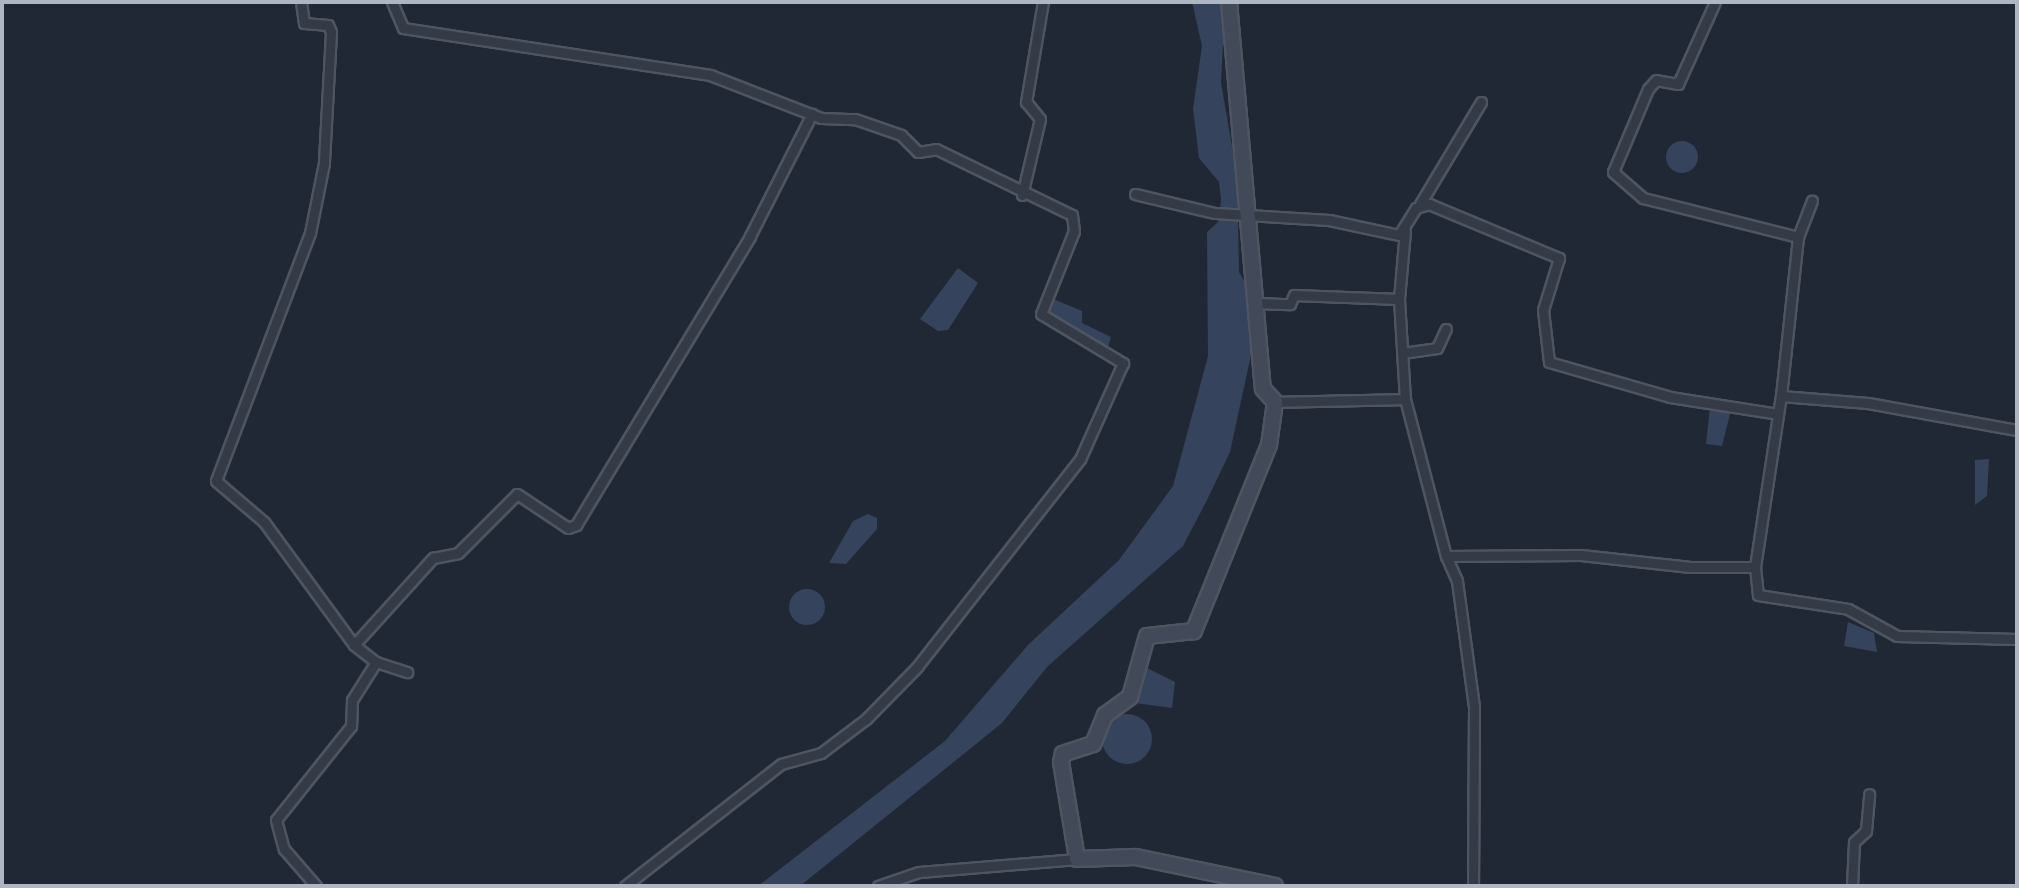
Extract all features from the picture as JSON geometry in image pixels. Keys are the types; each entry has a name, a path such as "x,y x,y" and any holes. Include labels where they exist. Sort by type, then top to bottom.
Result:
{"street":[{"path":"301,2 304,23 330,27 326,150 310,233 216,481 264,522 354,645 376,662 407,672"},
{"path":"392,2 403,28 710,75 812,114 901,135 918,152 936,149 1076,221 1043,318 1123,363 1080,459 917,667 866,719 821,753 781,764 625,886"},
{"path":"1022,195 1040,119 1026,102 1043,2"},
{"path":"1229,2 1263,389 1275,402 1405,399"},
{"path":"1715,2 1678,84 1656,80 1648,89 1613,172 1643,198 1798,237"},
{"path":"1135,194 1215,213 1247,214 1399,235 1405,230 1481,102"},
{"path":"354,645 433,558 458,553 517,494 568,528 576,525 750,236 812,114"},
{"path":"1812,201 1798,237 1781,396 1755,567 1758,595 1848,609 1897,636 2017,639"},
{"path":"1420,204 1559,258 1543,310 1549,362 1670,397 1778,414"},
{"path":"1405,230 1399,299 1405,399 1446,556 1457,581 1474,706 1473,886"},
{"path":"1256,303 1290,304 1294,295 1399,299"},
{"path":"1402,353 1437,348 1446,329"},
{"path":"1781,396 1868,403 2017,430"},
{"path":"1077,859 1063,754 1093,744 1105,715 1130,697 1147,636 1194,631 1262,465 1275,402"},
{"path":"1446,556 1581,555 1755,567"},
{"path":"316,886 284,849 276,820 351,726 352,700 376,662"},
{"path":"1852,886 1854,842 1866,831 1869,794"},
{"path":"878,886 919,872 1136,857 1275,886"}],"water":[{"path":"1192,2 1225,2 1221,83 1237,175 1239,272 1250,291 1254,341 1230,452 1206,502 1183,546 1047,667 1002,723 800,886 758,886 945,741 1028,645 1119,560 1173,486 1208,356 1207,232 1219,221 1221,199 1219,182 1199,158 1193,109 1202,46"},
{"path":"1682,141 1693,146 1698,157 1693,168 1682,173 1671,168 1666,157 1671,146"},
{"path":"958,268 978,283 948,330 938,331 920,319"},
{"path":"1051,298 1082,311 1082,323 1111,337 1107,351 1045,315"},
{"path":"1710,407 1730,414 1722,446 1706,444"},
{"path":"1989,459 1987,496 1975,505 1975,460"},
{"path":"868,514 877,518 877,529 846,564 829,563 853,521"},
{"path":"807,589 820,594 825,607 820,620 807,625 794,620 789,607 794,594"},
{"path":"1848,622 1874,633 1877,652 1844,646"},
{"path":"1139,664 1175,682 1172,708 1135,703"},
{"path":"1117,715 1137,715 1151,729 1151,749 1137,763 1117,763 1103,749 1103,729"}]}
